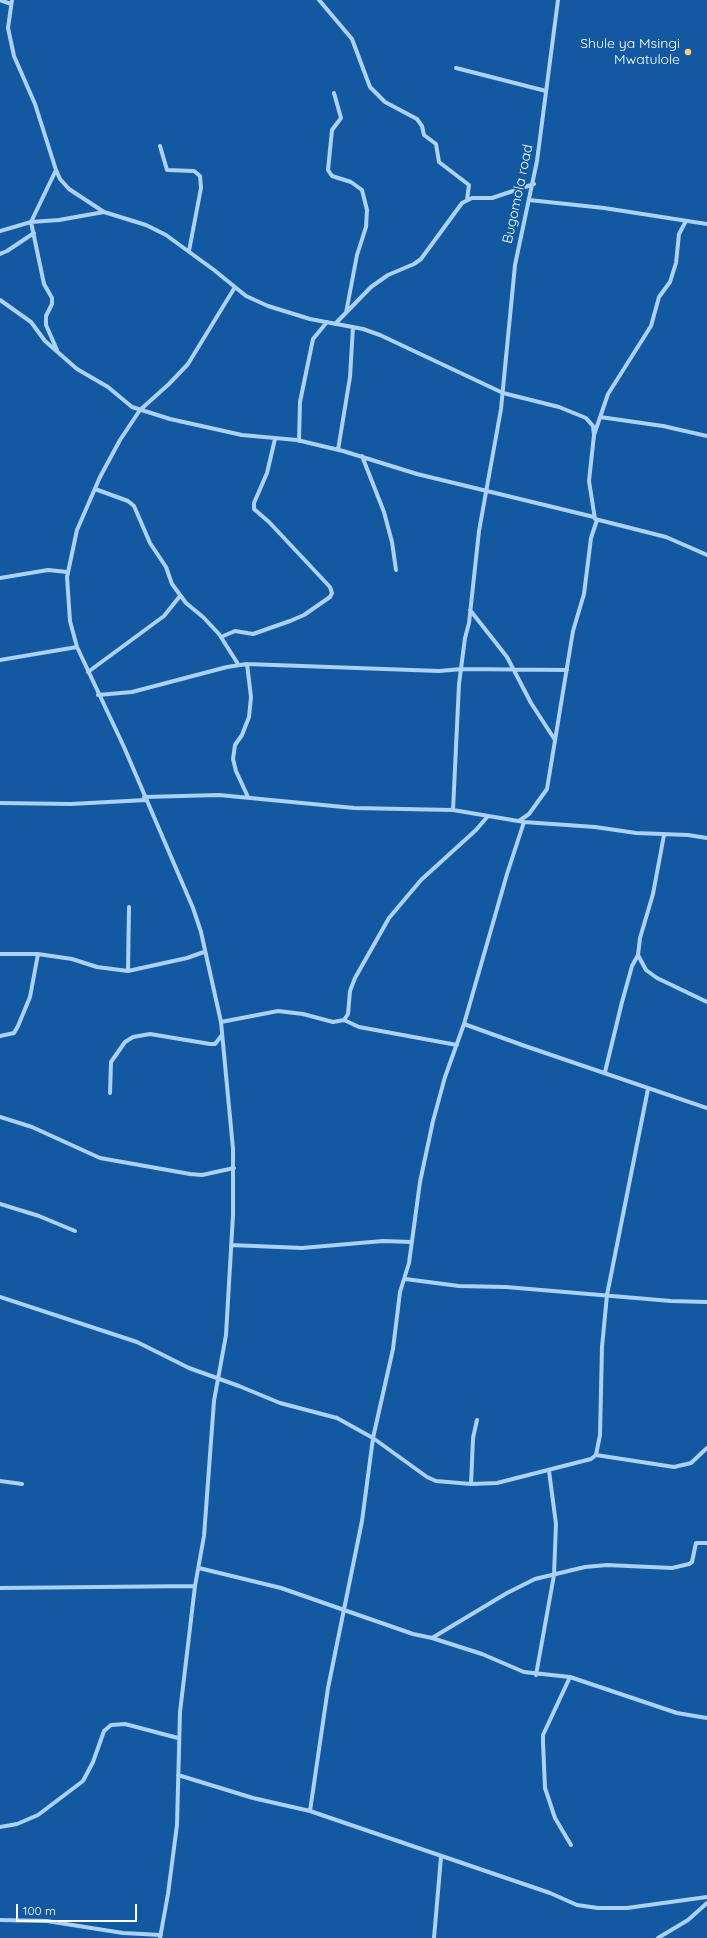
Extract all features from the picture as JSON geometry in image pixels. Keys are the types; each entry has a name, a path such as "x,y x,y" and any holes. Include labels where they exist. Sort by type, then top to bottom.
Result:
{"street":[{"path":"0,0 12,2 8,28 14,56 37,110 56,170 60,179 69,189 104,212 146,225 166,235 189,251 246,296 268,306 310,319 353,327 380,335 503,393 559,407 586,418 591,424 594,435"},
{"path":"319,0 352,39 358,52 364,76 370,87 385,102 417,119 422,126 424,135 436,144 439,162 469,185 466,200"},
{"name":"Bugomola road","path":"453,810 459,684 470,610 479,531 495,448 503,393 515,265 529,200 534,184 558,0"},
{"path":"456,68 546,91"},
{"path":"334,93 341,118 332,130 328,170 332,176 351,182 362,190 367,210 366,227 357,255 346,313"},
{"path":"160,146 167,170 194,171 200,176 201,188 189,251"},
{"path":"56,170 31,222 44,284 52,301 46,316 46,325 58,352"},
{"path":"335,324 376,283 388,275 414,264 421,259 459,206 466,200 472,198 492,198 534,184"},
{"path":"529,200 604,208 707,224"},
{"path":"0,231 31,222 59,220 104,212"},
{"path":"310,1810 328,1688 362,1522 373,1438 393,1349 400,1292 405,1279 420,1182 433,1121 444,1077 464,1024 522,822 547,789 574,631 584,594 591,538 596,518 589,481 594,435 608,394 651,326 659,297 670,280 677,258 679,234 686,221"},
{"path":"0,254 34,233"},
{"path":"0,1920 47,1920 123,1933 160,1936 168,1894 179,1804 178,1738 196,1586 204,1536 213,1408 226,1335 234,1168 221,1022 204,952 201,932 193,908 124,747 98,695 77,646 70,621 67,572 77,530 95,489 120,440 140,410 169,384 188,364 235,287"},
{"path":"0,300 31,322 58,352 82,373 114,391 126,404 140,410 170,420 242,435 300,441 362,456 417,474 596,518 666,537 707,555"},
{"path":"300,441 300,402 313,339 327,322"},
{"path":"338,450 350,377 353,327"},
{"path":"600,417 663,426 707,436"},
{"path":"221,637 235,631 251,634 290,621 310,611 330,597 332,593 330,587 269,522 254,509 254,503 267,473 275,439"},
{"path":"362,456 384,512 392,542 396,570"},
{"path":"95,489 128,501 134,506 150,543 166,567 172,584 180,596 207,621 221,637 238,664"},
{"path":"0,578 48,570 67,572"},
{"path":"88,672 164,616 180,596"},
{"path":"470,610 507,657 531,703 556,740"},
{"path":"0,660 77,646"},
{"path":"98,695 132,692 238,664 425,671 462,669 567,670"},
{"path":"247,664 251,697 249,717 242,735 235,745 233,759 236,771 248,798"},
{"path":"0,803 71,804 219,795 354,808 453,810 522,822 664,835 688,835 707,838"},
{"path":"344,1020 348,1014 350,991 355,978 388,918 421,880 476,830 488,816"},
{"path":"605,1072 632,966 638,955 640,938 653,894 664,835"},
{"path":"128,971 129,907"},
{"path":"0,954 38,954 72,959 97,966 128,971 187,958 204,952"},
{"path":"0,1036 14,1034 18,1026 30,997 38,954"},
{"path":"638,955 646,970 657,978 707,1002"},
{"path":"221,1022 278,1011 303,1014 333,1022 344,1020 359,1027 456,1045"},
{"path":"464,1024 605,1072 648,1089 707,1108"},
{"path":"110,1094 111,1062 115,1054 125,1042 133,1037 150,1034 215,1044 222,1035"},
{"path":"0,1297 131,1340 189,1368 219,1378 280,1403 337,1418 373,1438 427,1477 436,1481 471,1484 497,1483 549,1471 591,1459 596,1455 600,1435 602,1347 607,1295 648,1089"},
{"path":"0,1117 32,1127 100,1158 190,1174 202,1174 234,1168"},
{"path":"0,1204 39,1216 75,1231"},
{"path":"231,1245 302,1248 383,1241 411,1242"},
{"path":"405,1279 459,1286 506,1287 707,1302"},
{"path":"471,1484 472,1445 477,1420"},
{"path":"596,1455 674,1467 691,1463 707,1448"},
{"path":"536,1675 554,1575 556,1524 549,1471"},
{"path":"0,1481 22,1484"},
{"path":"432,1638 507,1593 535,1579 585,1567 607,1565 672,1568 692,1562 696,1544 707,1543"},
{"path":"199,1568 281,1588 413,1634 432,1638 482,1654 524,1672 536,1675 570,1677 677,1714 707,1718"},
{"path":"0,1588 196,1586"},
{"path":"570,1677 543,1735 543,1742 545,1788 555,1818 571,1845"},
{"path":"0,1827 17,1824 38,1816 83,1781 93,1762 104,1732 111,1725 126,1724 178,1738"},
{"path":"178,1774 252,1798 310,1810 516,1881 584,1907 627,1908 707,1897"},
{"path":"434,1938 441,1856"},
{"path":"658,1938 688,1920 707,1903"}],"place":[{"name":"Shule ya Msingi Mwatulole","path":"688,52"}]}
